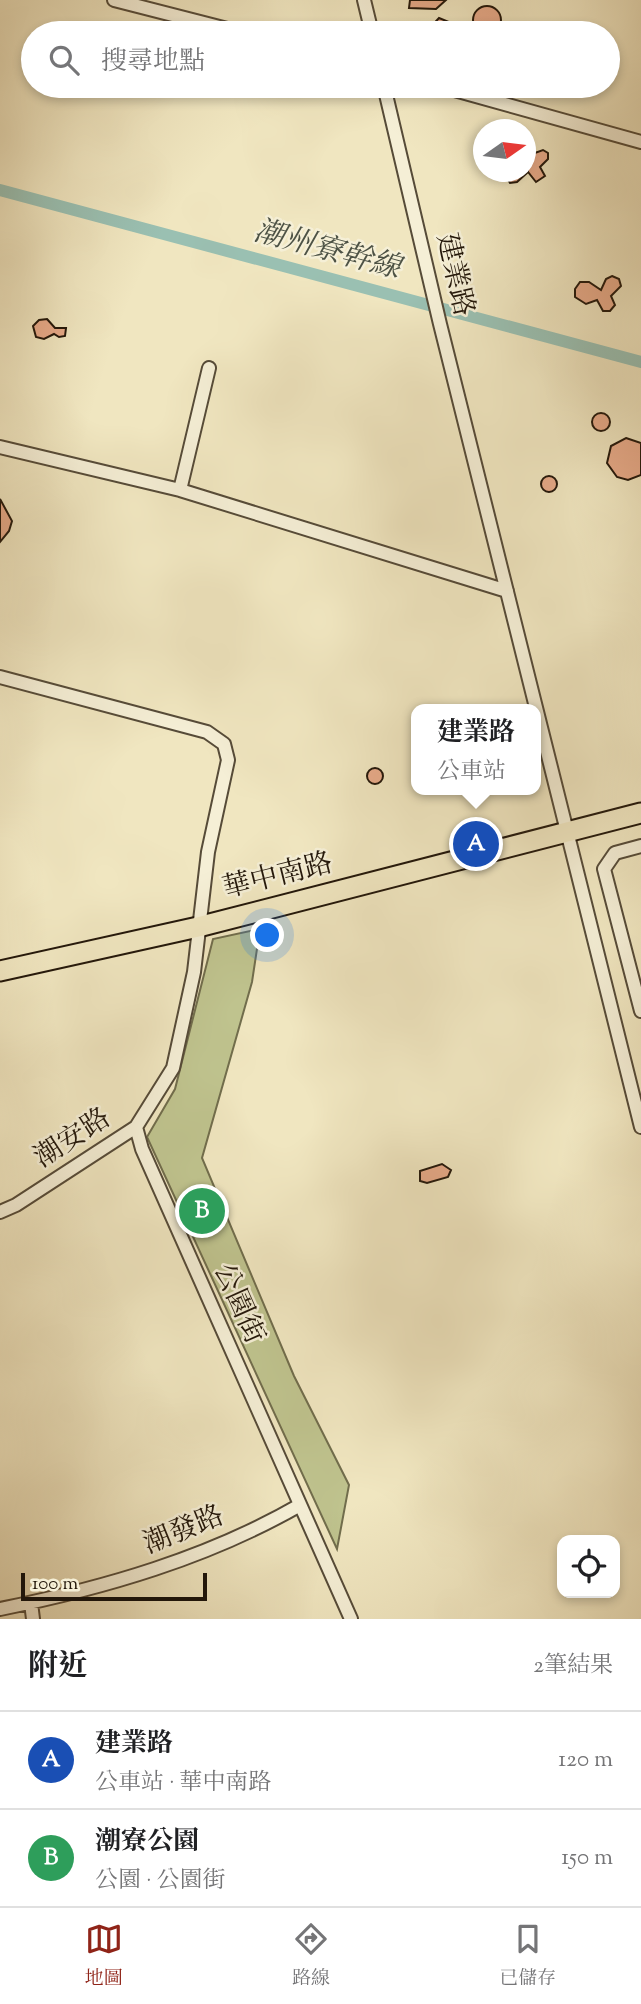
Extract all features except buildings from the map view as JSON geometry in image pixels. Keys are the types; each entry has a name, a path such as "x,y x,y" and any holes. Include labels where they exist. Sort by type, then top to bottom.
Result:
{"main road":[{"name":"華中南路","path":"0,971 198,927 641,813"}],"street":[{"path":"114,0 196,21"},
{"path":"364,0 369,21"},
{"name":"建業路","path":"387,98 536,704"},
{"path":"483,98 641,142"},
{"path":"180,490 209,368"},
{"path":"0,447 180,490 507,591"},
{"path":"0,677 207,732 224,744 228,760 208,852 194,972 173,1068 136,1127"},
{"name":"建業路","path":"541,725 641,1127"},
{"path":"641,846 615,853 604,869 641,1012"},
{"name":"潮安路","path":"0,1212 16,1205 136,1127"},
{"name":"公園街","path":"136,1127 142,1149 351,1619"},
{"name":"潮發路","path":"0,1609 107,1586 142,1575 266,1525 300,1505"},
{"path":"31,1603 33,1619"}],"green space":[{"path":"260,929 252,982 202,1158 294,1376 349,1485 337,1549 147,1137 175,1089 213,939"}],"waterway":[{"name":"潮州寮幹線","path":"0,190 641,362"}],"place":[{"name":"建業路","path":"476,844"},
{"name":"潮寮公園","path":"202,1211"}]}
